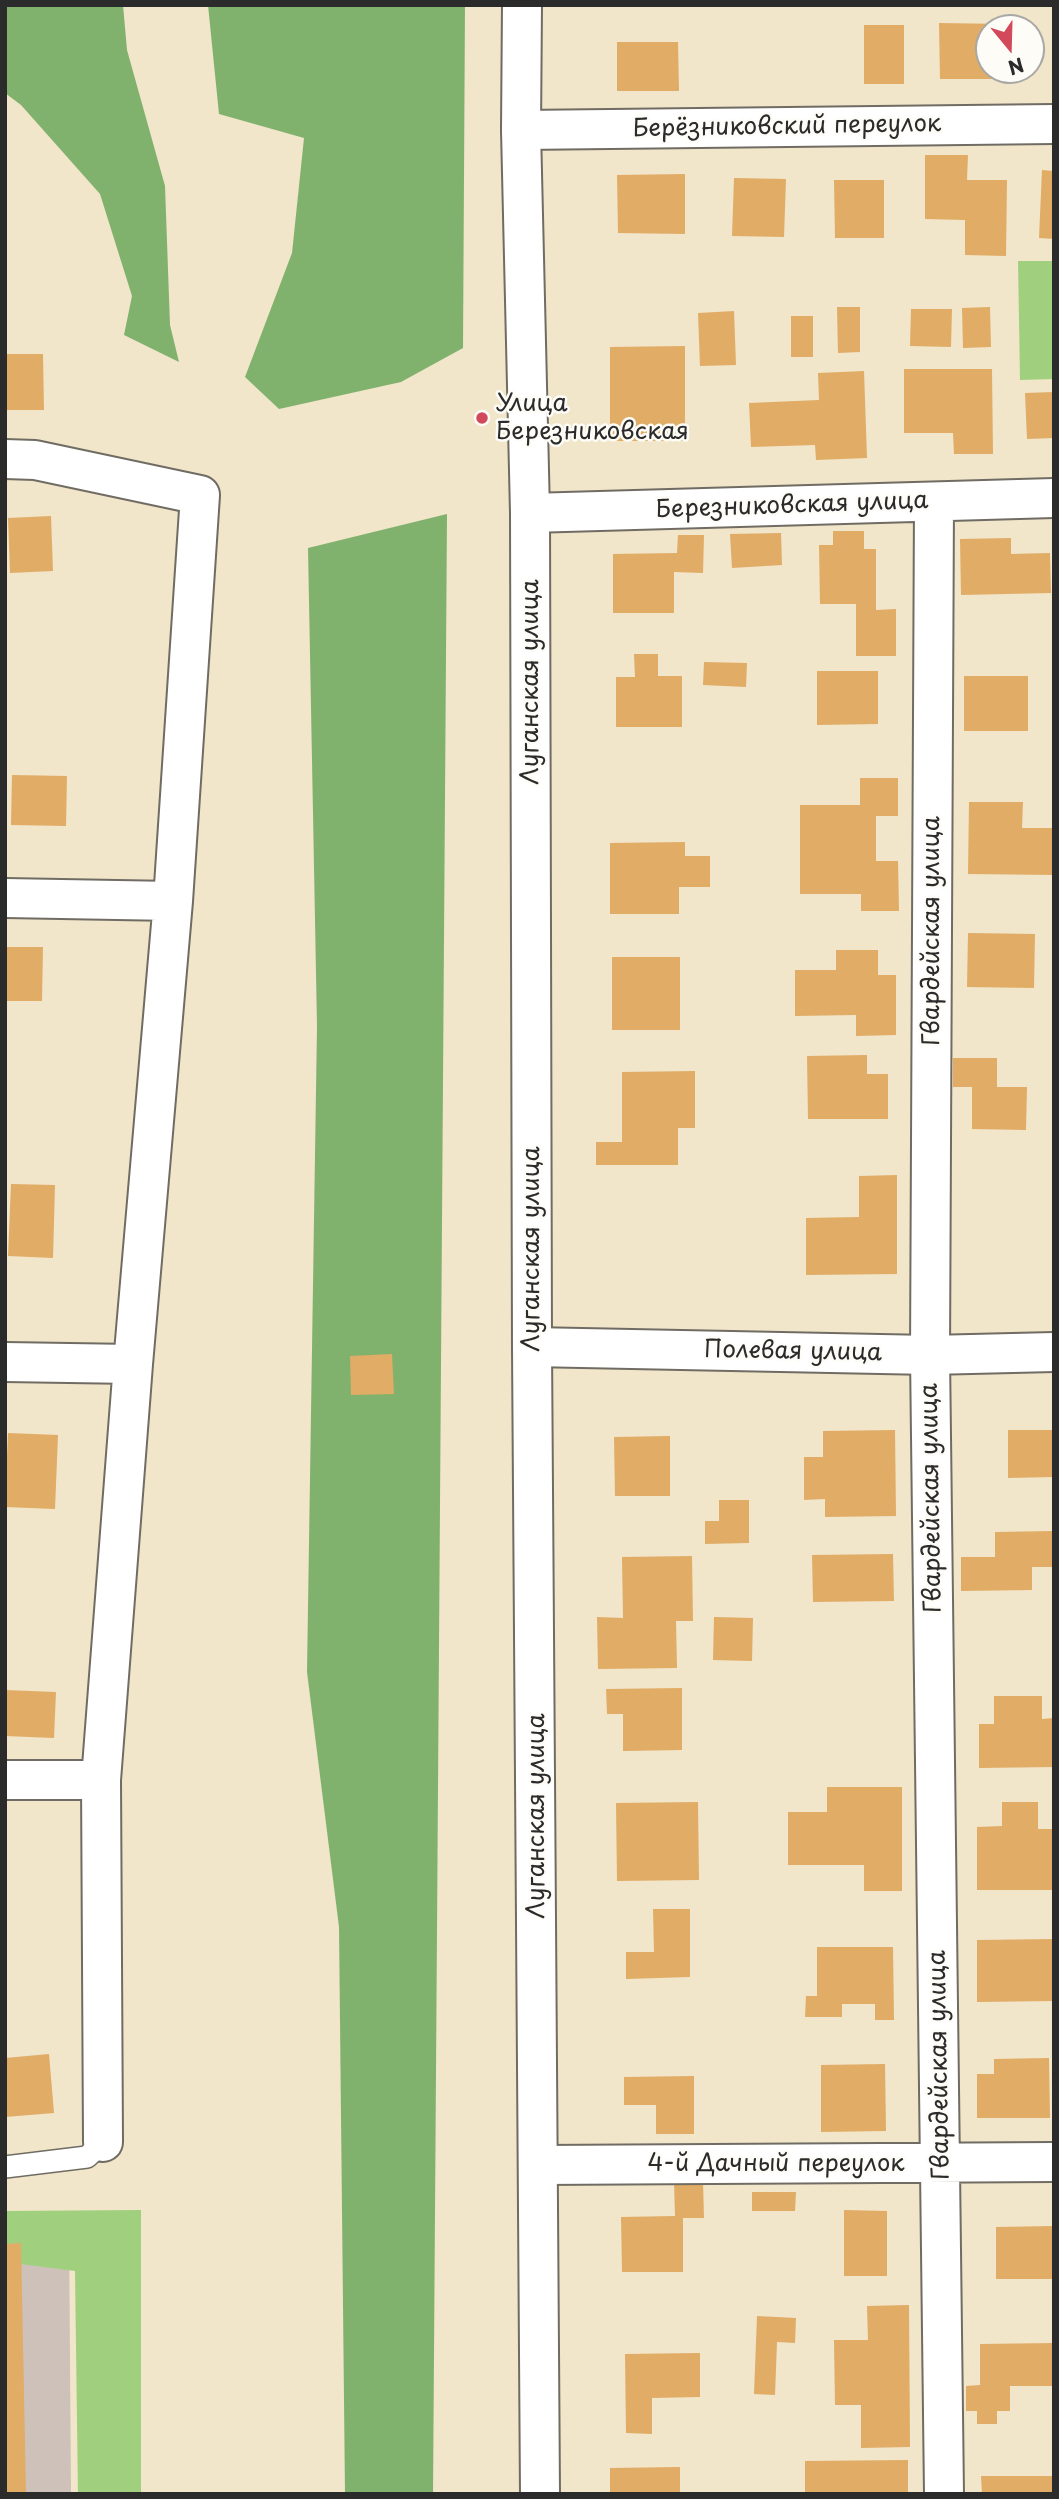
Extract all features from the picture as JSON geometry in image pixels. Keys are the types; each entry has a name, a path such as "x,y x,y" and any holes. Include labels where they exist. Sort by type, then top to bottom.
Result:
{"main road":[{"name":"Луганская улица","path":"522,5 521,130 530,513 532,1347 540,2165 540,2494"},
{"name":"Берёзниковский переулок","path":"521,130 1054,124"},
{"path":"5,458 35,460 200,495 173,901 101,1780 103,2142"},
{"name":"Березниковская улица","path":"530,513 1054,498"},
{"name":"Гвардейская улица","path":"934,502 930,1355 944,2494"},
{"path":"5,898 173,901"},
{"name":"Полевая улица","path":"532,1347 930,1355 1054,1352"},
{"path":"5,1362 133,1364"},
{"path":"5,1780 101,1780"},
{"name":"4-й Дачный переулок","path":"540,2165 1054,2162"}],"lane":[{"path":"5,2167 87,2157 103,2142"}],"shaded area":[{"path":"5,2225 69,2225 71,2494 5,2494"}],"green space":[{"path":"5,5 123,5 127,50 165,186 170,325 179,362 124,335 132,296 100,194 21,105 5,93"},
{"path":"208,5 465,5 463,348 401,382 279,409 245,377 292,253 304,138 219,114"},
{"path":"1018,261 1054,261 1054,379 1020,380"},
{"path":"447,514 433,2494 345,2494 339,1927 307,1672 317,1026 308,548"},
{"path":"141,2210 141,2494 78,2494 75,2271 5,2262 5,2211"}],"building":[{"path":"939,23 975,24 975,79 940,79"},
{"path":"864,25 904,25 904,84 864,84"},
{"path":"617,42 678,42 679,91 617,91"},
{"path":"925,155 968,155 967,180 1007,180 1006,256 965,255 965,220 925,219"},
{"path":"1042,170 1054,171 1054,239 1039,238"},
{"path":"685,174 685,234 618,233 617,175"},
{"path":"734,178 786,179 784,237 732,236"},
{"path":"834,180 884,180 884,238 835,238"},
{"path":"837,307 860,307 860,352 838,353"},
{"path":"990,307 991,347 963,348 962,308"},
{"path":"911,309 952,309 951,347 910,346"},
{"path":"734,311 736,365 700,366 698,313"},
{"path":"791,316 813,316 813,357 791,357"},
{"path":"685,346 685,441 610,441 610,347"},
{"path":"5,354 43,354 44,410 5,410"},
{"path":"904,369 992,369 993,454 954,454 953,433 904,433"},
{"path":"864,371 867,458 816,460 815,445 751,447 749,403 819,400 818,373"},
{"path":"1054,392 1054,438 1027,439 1025,393"},
{"path":"51,516 53,571 10,573 8,518"},
{"path":"833,531 864,531 864,549 876,549 876,610 896,609 896,656 856,656 856,604 820,604 819,545 833,545"},
{"path":"781,533 782,565 732,568 730,534"},
{"path":"678,535 704,535 703,573 674,572 674,613 613,613 613,554 677,553"},
{"path":"1011,538 1011,554 1050,553 1051,593 961,595 960,539"},
{"path":"634,654 658,654 658,676 682,676 682,727 616,727 616,677 635,677"},
{"path":"704,662 747,663 746,687 703,685"},
{"path":"817,671 878,671 878,724 817,725"},
{"path":"964,676 1028,676 1028,731 964,731"},
{"path":"12,775 67,776 66,826 11,825"},
{"path":"860,778 898,778 898,816 876,816 876,861 898,861 899,911 861,911 861,894 800,894 800,805 860,805"},
{"path":"969,802 1023,802 1022,828 1054,828 1054,875 968,874"},
{"path":"685,842 685,856 710,856 710,887 679,887 679,914 610,914 610,843"},
{"path":"968,933 1035,934 1034,988 967,987"},
{"path":"5,947 43,947 42,1001 5,1001"},
{"path":"836,950 878,950 878,975 896,975 896,1035 856,1036 856,1015 795,1016 795,970 836,970"},
{"path":"612,957 680,957 680,1030 612,1030"},
{"path":"867,1055 867,1074 888,1074 888,1119 808,1119 807,1056"},
{"path":"953,1058 997,1058 997,1087 1027,1087 1026,1130 972,1129 972,1087 953,1087"},
{"path":"695,1071 695,1128 678,1128 678,1165 596,1165 596,1142 622,1142 622,1072"},
{"path":"897,1175 897,1274 806,1275 806,1218 859,1217 859,1176"},
{"path":"11,1184 55,1185 53,1258 8,1256"},
{"path":"392,1354 394,1394 351,1395 350,1356"},
{"path":"895,1430 896,1516 825,1517 825,1499 804,1500 804,1457 823,1457 823,1431"},
{"path":"1008,1430 1054,1430 1054,1477 1008,1478"},
{"path":"8,1433 58,1435 55,1509 5,1507"},
{"path":"670,1436 670,1496 615,1496 614,1437"},
{"path":"719,1500 749,1500 749,1543 705,1544 705,1521 719,1521"},
{"path":"1054,1531 1054,1567 1032,1567 1032,1590 961,1591 961,1557 995,1557 995,1532"},
{"path":"893,1554 894,1601 813,1602 812,1555"},
{"path":"692,1556 693,1621 676,1621 677,1668 598,1669 597,1617 623,1618 622,1557"},
{"path":"714,1617 753,1618 752,1661 713,1660"},
{"path":"682,1688 682,1750 623,1751 623,1714 607,1714 606,1689"},
{"path":"5,1690 56,1692 54,1738 5,1736"},
{"path":"994,1696 1042,1696 1042,1719 1054,1718 1054,1767 979,1768 979,1724 994,1724"},
{"path":"827,1787 902,1787 902,1891 864,1891 864,1865 788,1865 788,1812 827,1812"},
{"path":"698,1802 699,1880 617,1881 616,1803"},
{"path":"1002,1802 1038,1802 1038,1829 1054,1829 1054,1890 977,1890 977,1827 1002,1826"},
{"path":"653,1909 690,1909 690,1977 626,1979 626,1952 654,1952"},
{"path":"1054,1939 1054,2001 977,2002 977,1940"},
{"path":"817,1947 893,1947 894,2020 875,2020 875,2004 842,2004 842,2017 805,2017 806,1996 817,1996"},
{"path":"49,2054 54,2113 5,2117 5,2058"},
{"path":"1049,2058 1050,2118 977,2118 977,2074 994,2074 994,2059"},
{"path":"885,2064 886,2131 821,2132 821,2065"},
{"path":"694,2076 694,2134 656,2134 656,2105 624,2105 624,2077"},
{"path":"674,2181 703,2181 704,2218 683,2218 683,2272 622,2272 621,2217 675,2216"},
{"path":"752,2192 796,2192 795,2211 752,2211"},
{"path":"844,2210 887,2211 887,2276 844,2276"},
{"path":"1054,2226 1054,2279 996,2279 996,2227"},
{"path":"21,2243 26,2494 5,2494 5,2244"},
{"path":"909,2305 910,2447 861,2448 861,2405 835,2405 834,2340 868,2340 867,2306"},
{"path":"757,2316 796,2318 795,2343 777,2342 775,2395 754,2394"},
{"path":"1054,2343 1054,2386 1010,2386 1010,2411 997,2411 997,2424 977,2424 977,2411 966,2411 966,2386 980,2385 980,2344"},
{"path":"700,2353 700,2397 652,2398 652,2434 626,2433 625,2354"},
{"path":"908,2460 908,2494 805,2494 805,2461"},
{"path":"680,2467 680,2494 610,2494 610,2468"},
{"path":"981,2476 1054,2476 1054,2494 982,2494"}],"place":[{"name":"Улица Березниковская","path":"482,418"}]}
